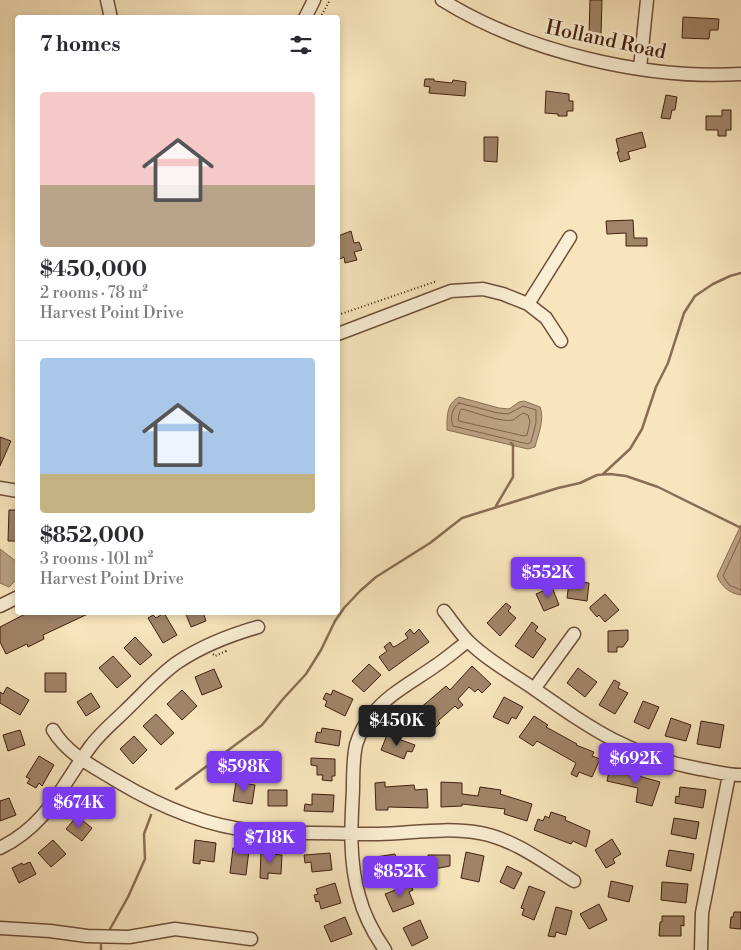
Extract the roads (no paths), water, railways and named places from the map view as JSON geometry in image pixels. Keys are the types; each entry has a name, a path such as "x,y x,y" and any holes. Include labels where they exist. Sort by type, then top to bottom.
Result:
{"street":[{"path":"107,0 110,15"},
{"path":"306,15 314,0"},
{"name":"Holland Road","path":"442,0 510,34 547,48 577,56 640,68 704,75 741,74"},
{"path":"640,68 647,0"},
{"path":"528,304 570,237"},
{"path":"340,333 451,291 483,289 503,294 528,304 546,318 561,341"},
{"path":"0,488 15,490"},
{"path":"0,606 15,598"},
{"path":"444,612 468,641 586,726 637,752 665,761 735,775 702,914 701,950"},
{"path":"0,848 15,840 42,818 101,734 177,663 190,654 234,634 258,627"},
{"path":"534,689 574,634"},
{"path":"386,950 370,925 359,896 352,861 351,833 356,745 364,727 380,707 468,641"},
{"path":"53,730 60,741 82,759 156,803 229,827 255,832 277,833 380,834 444,830 482,833 519,847 574,881"},
{"path":"0,928 87,936 129,937 175,929 251,939"}],"water":[{"path":"459,397 499,408 509,409 524,401 540,407 542,417 535,447 528,449 447,430 449,407"},
{"path":"741,525 741,595 726,589 717,576"},
{"path":"0,549 15,560 15,581 9,587 0,583"}],"waterway":[{"path":"603,474 630,449 642,429 656,387 668,363 684,313 695,296 713,284 741,273"},
{"path":"496,506 513,477 513,445 511,443"},
{"path":"340,614 360,591 376,577 430,543 462,518 580,483 597,475 626,476 658,487 741,528"},
{"path":"176,789 262,725 306,674 339,615"},
{"path":"110,929 128,897 145,859 144,834 151,815"},
{"path":"101,945 101,950"}]}
